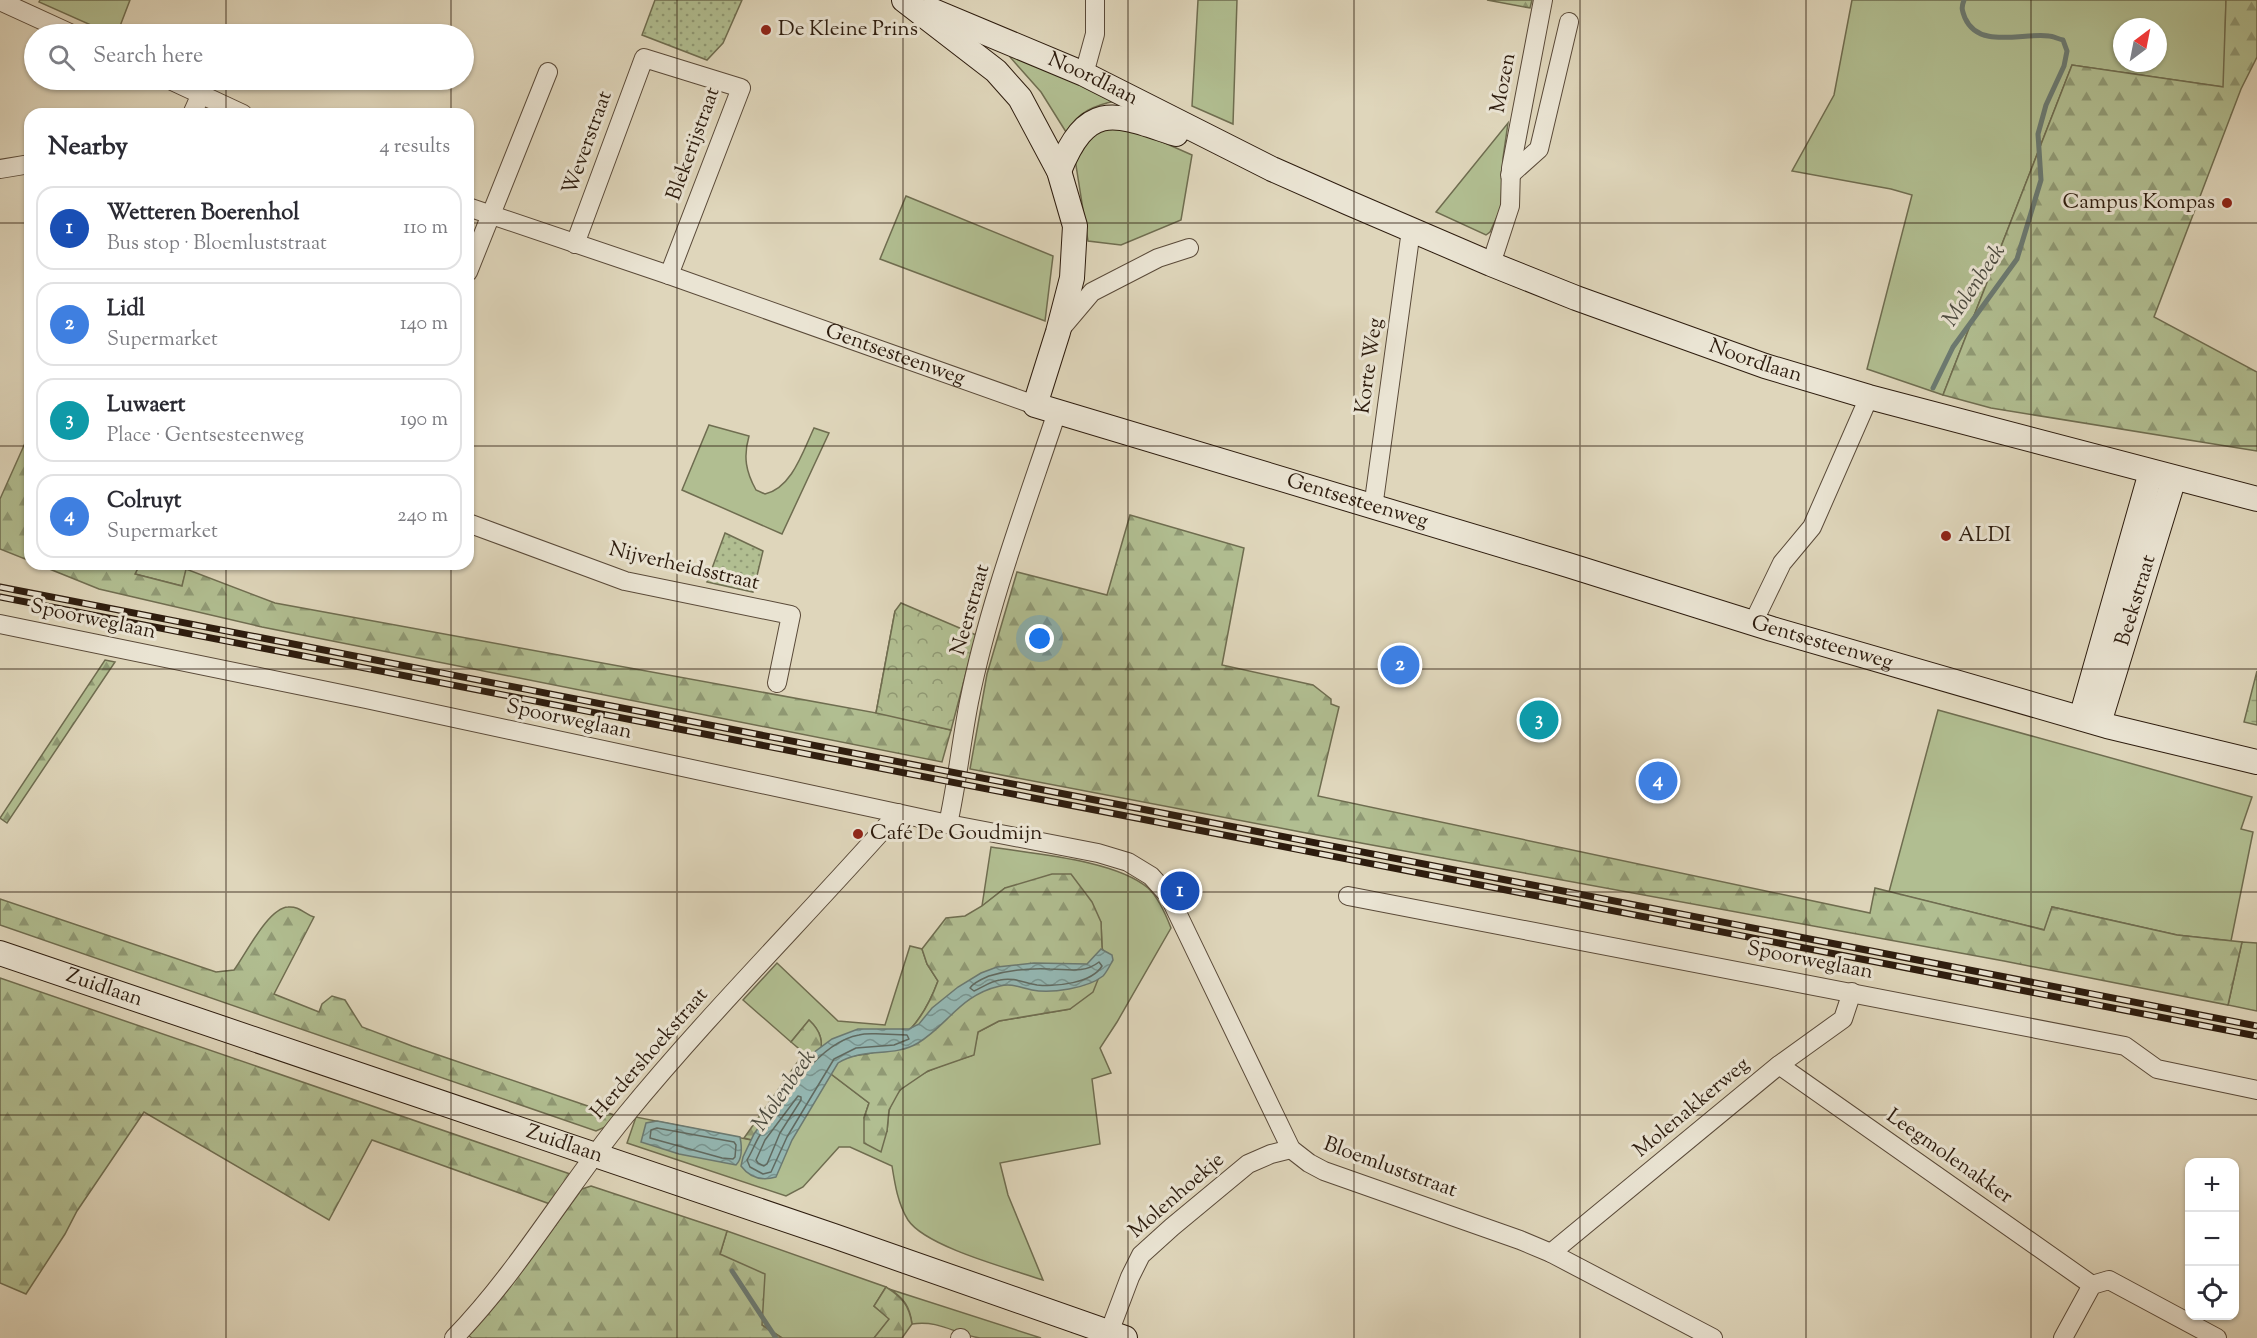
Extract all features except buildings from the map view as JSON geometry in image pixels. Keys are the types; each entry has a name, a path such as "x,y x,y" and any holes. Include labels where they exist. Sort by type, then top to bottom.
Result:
{"street":[{"name":"Noordlaan","path":"906,0 1084,74 1272,169 1491,264 1576,298 1766,366 1869,397 2257,499"},
{"name":"Noordlaan","path":"906,0 996,71 1020,98 1059,171 1075,226 1072,278 1058,332 1046,408"},
{"path":"1084,74 1095,34 1095,0"},
{"name":"Mozen","path":"1491,264 1510,206 1510,175 1543,0"},
{"path":"0,1 50,24"},
{"path":"1510,175 1539,149 1569,22"},
{"name":"Weverstraat","path":"575,244 644,58"},
{"name":"Blekerijstraat","path":"644,58 741,88 669,275"},
{"path":"474,256 548,72"},
{"path":"192,90 230,108"},
{"path":"195,108 201,94"},
{"name":"Noordlaan","path":"1059,171 1069,147 1078,134 1090,123 1104,117 1130,118 1272,169"},
{"path":"0,169 24,165"},
{"name":"Gentsesteenweg","path":"474,209 669,275 1046,408 1568,565 1753,624 2090,721 2257,762"},
{"name":"Korte Weg","path":"1373,508 1411,230"},
{"path":"1058,332 1092,292 1158,258 1189,248"},
{"path":"1753,624 1782,563 1812,526 1869,397"},
{"name":"Neerstraat","path":"948,824 956,789 969,703 1046,408"},
{"name":"Beekstraat","path":"2090,721 2163,475"},
{"name":"Nijverheidsstraat","path":"474,525 626,581 791,615 777,683"},
{"name":"Spoorweglaan","path":"0,624 343,694 1128,862"},
{"name":"Herdershoekstraat","path":"454,1338 498,1288 593,1155 714,1012 898,813"},
{"name":"Bloemluststraat","path":"1128,862 1151,876 1169,896 1291,1149 1324,1171 1551,1253 1713,1338"},
{"name":"Spoorweglaan","path":"1348,896 2125,1046 2157,1069 2257,1090"},
{"name":"Zuidlaan","path":"0,953 834,1236 1114,1336"},
{"name":"Molenakkerweg","path":"1551,1253 1779,1065 1843,1019 1852,992"},
{"name":"Leegmolenakker","path":"1779,1065 2092,1285"},
{"name":"Molenhoekje","path":"1114,1336 1130,1276 1141,1256 1248,1164 1271,1154 1291,1149"},
{"path":"2063,1338 2092,1285 2109,1280 2217,1338"}],"green space":[{"path":"40,0 130,0 121,24 88,24 39,2"},
{"path":"655,0 742,0 723,43 707,60 642,35"},
{"path":"1198,0 1237,0 1233,124 1192,106"},
{"path":"1487,0 1532,0 1530,8"},
{"path":"1852,0 2226,0 2224,87 2120,72 2167,72 2167,18 2113,18 2113,71 2072,65 1943,395 1867,369 1912,195 1792,171 1834,95"},
{"path":"2226,0 2257,0 2257,57 2241,89 2154,317 2257,372 2257,451 1991,408 1943,395 2072,65 2223,87"},
{"path":"1012,53 1116,101 1088,110 1076,119 1066,132 1041,92 1010,57"},
{"path":"1508,123 1503,158 1501,208 1490,232 1486,235 1436,212"},
{"path":"1122,124 1192,155 1181,220 1121,245 1088,241 1075,159 1099,127"},
{"path":"906,196 1053,256 1045,321 880,259"},
{"path":"709,425 749,436 746,451 748,471 756,490 765,494 774,490 789,477 814,428 829,433 782,534 682,490"},
{"path":"24,445 24,559 0,549 0,499"},
{"path":"1130,515 1244,548 1222,665 1313,685 1331,699 1331,704 1339,707 1318,796 1870,913 1875,888 2044,930 2052,907 2177,935 2242,942 2228,1005 2004,961 970,769 987,674 1017,572 1107,595"},
{"path":"725,533 763,551 753,592 707,582"},
{"path":"52,570 137,570 135,574 182,586 186,570 189,570 275,603 876,713 895,611 923,723 951,730 942,762 262,627 99,589"},
{"path":"137,570 186,570 182,586 135,574"},
{"path":"901,603 976,635 951,730 876,713 895,611"},
{"path":"105,660 115,662 7,823 0,818"},
{"path":"2257,671 2257,725 2244,722"},
{"path":"1938,710 2252,797 2241,829 2253,832 2231,941 2177,935 2052,907 2045,930 1889,892"},
{"path":"991,847 1073,860 1134,878 1156,897 1171,928 1100,1048 1111,1073 1092,1079 1100,1144 1000,1163 1008,1195 1043,1280 950,1248 918,1230 908,1220 902,1207 892,1166 850,1147 839,1147 803,1187 786,1196 627,1143 636,1117 756,1141 820,1059 821,1053 819,1033 809,1020 791,1042 743,1000 777,963 838,1021 885,1025 910,946 922,949 927,964 938,981 922,1014 906,1034 896,1042 866,1054 845,1056 831,1074 869,1103 864,1118 887,1131 889,1111 901,1089 923,1074 973,1055 978,1032 999,1021 1070,1009 1105,962 1101,922 1005,888 982,906"},
{"path":"1052,874 1071,874 1092,902 1101,922 1105,962 1093,992 1070,1009 999,1021 978,1032 974,1055 928,1071 900,1090 889,1110 887,1131 881,1152 864,1143 864,1118 869,1103 831,1074 831,1065 844,1058 868,1054 887,1047 907,1033 915,1024 938,981 927,964 922,949 946,918 965,916 1005,888"},
{"path":"0,899 216,972 234,970 265,923 273,915 280,909 296,908 314,917 274,994 319,1012 322,1004 332,996 345,1000 362,1027 617,1116 612,1124 596,1131 0,925"},
{"path":"2242,942 2257,943 2257,1011 2228,1005"},
{"path":"0,978 570,1174 550,1204 372,1140 329,1220 144,1112 77,1211 65,1234 26,1294 0,1283"},
{"path":"809,1020 817,1029 820,1038 820,1059 756,1141 744,1138 804,1053 791,1042"},
{"path":"591,1186 727,1231 720,1254 765,1274 762,1325 782,1338 472,1338 466,1334 508,1289 582,1189"},
{"path":"727,1231 886,1287 874,1306 890,1319 874,1338 782,1338 762,1325 720,1254"},
{"path":"886,1287 900,1298 909,1312 912,1324 902,1338 874,1338 889,1319 874,1306"},
{"path":"889,1289 1041,1338 980,1338 931,1324 912,1324 905,1303"}],"water":[{"path":"1101,949 1112,955 1113,960 1103,976 1088,984 1049,991 1009,985 986,990 964,1003 938,1028 908,1048 857,1055 838,1063 792,1140 776,1177 766,1179 757,1177 748,1173 741,1166 754,1134 809,1056 832,1039 858,1029 909,1029 919,1024 932,1008 958,987 981,973 997,967 1034,963 1087,964"},
{"path":"657,1121 740,1137 740,1159 736,1165 679,1154 641,1142 646,1123"}],"waterway":[{"name":"Molenbeek","path":"1933,388 1953,347 2017,259 2041,180 2038,134 2046,105 2064,66 2067,51 2063,40 2051,36 2003,38 1981,34 1972,28 1965,18 1962,9 1964,0"},
{"name":"Molenbeek","path":"732,1271 776,1338"}],"railway":[{"path":"0,587 2257,1026"},
{"path":"0,597 2257,1036"}],"place":[{"name":"De Kleine Prins","path":"766,30"},
{"name":"Campus Kompas","path":"2227,203"},
{"name":"ALDI","path":"1946,536"},
{"name":"Lidl","path":"1400,665"},
{"name":"Luwaert","path":"1539,720"},
{"name":"Colruyt","path":"1658,781"},
{"name":"Café De Goudmijn","path":"858,834"},
{"name":"Wetteren Boerenhol","path":"1180,891"}]}
